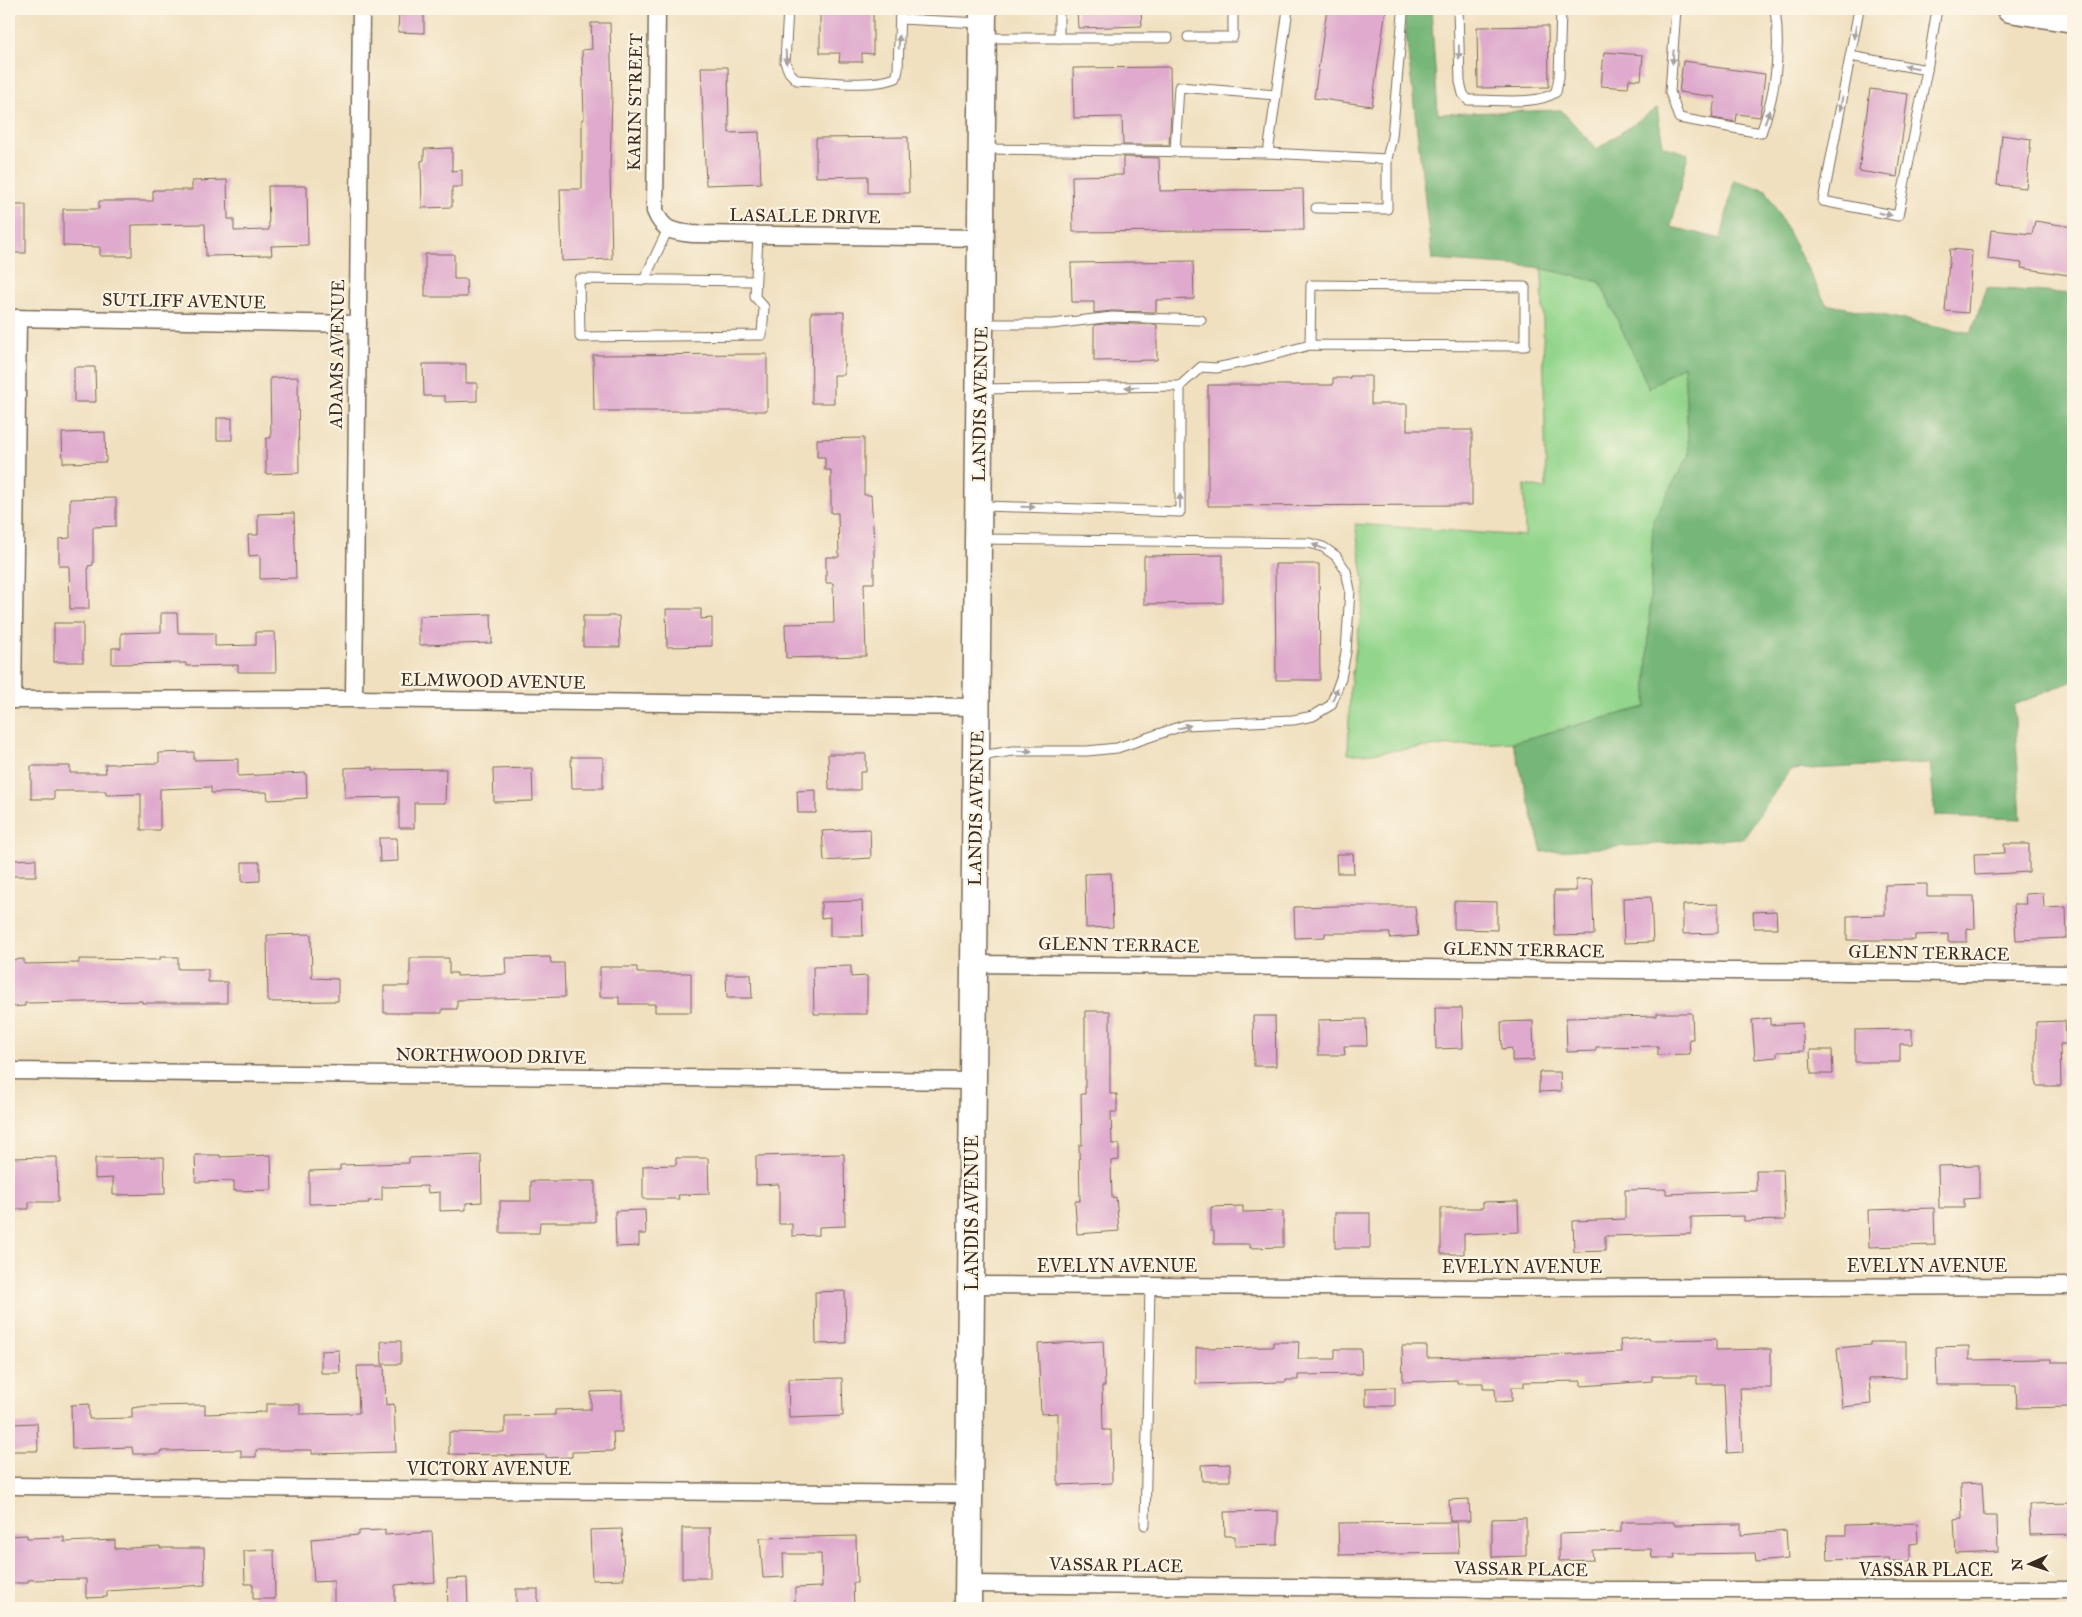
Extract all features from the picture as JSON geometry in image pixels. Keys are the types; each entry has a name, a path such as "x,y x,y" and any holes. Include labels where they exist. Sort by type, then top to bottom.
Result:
{"main road":[{"path":"2010,9 2073,19"},
{"name":"LANDIS AVENUE","path":"968,1596 983,23"}],"street":[{"name":"ADAMS AVENUE","path":"354,699 361,9"},
{"name":"KARIN STREET","path":"657,9 654,211 659,221 668,230"},
{"name":"LASALLE DRIVE","path":"668,230 694,234 982,238"},
{"name":"SUTLIFF AVENUE","path":"13,318 358,324"},
{"path":"11,700 13,318"},
{"name":"ELMWOOD AVENUE","path":"11,700 354,699 977,707"},
{"name":"GLENN TERRACE","path":"974,964 2073,974"},
{"name":"NORTHWOOD DRIVE","path":"9,1071 973,1081"},
{"name":"EVELYN AVENUE","path":"971,1285 1511,1288 2073,1286"},
{"name":"VICTORY AVENUE","path":"9,1486 969,1494"},
{"name":"VASSAR PLACE","path":"968,1596 1610,1590 2073,1590"}],"lane":[{"path":"788,9 785,62 789,72 797,80 884,82 896,78 898,70 900,9"},
{"path":"1059,9 1059,38"},
{"path":"1188,37 1233,37 1233,9"},
{"path":"1268,153 1288,9"},
{"path":"1458,9 1460,82 1463,94 1468,100 1539,99 1549,97 1556,92 1559,77 1561,9"},
{"path":"1676,9 1670,92 1678,118 1761,133 1770,108 1777,72 1778,28 1775,9"},
{"path":"1859,9 1823,201 1898,216 1928,70 1937,9"},
{"path":"1316,208 1387,209 1388,159 1392,137 1403,14"},
{"path":"900,19 983,23 1059,38 1168,38"},
{"path":"1850,56 1928,70"},
{"path":"1175,152 1179,86 1276,95"},
{"path":"982,149 1268,153 1388,159"},
{"path":"644,280 668,230"},
{"path":"755,281 579,279 580,337 762,335 764,308 754,297 758,235"},
{"path":"980,389 1180,386 1201,367 1216,368 1310,345 1525,346 1526,287 1311,285 1310,345"},
{"path":"981,324 1052,324 1112,317 1201,320"},
{"path":"979,506 1180,512 1180,386"},
{"path":"976,756 1013,751 1087,751 1117,748 1185,725 1293,720 1313,716 1331,705 1341,678 1346,652 1350,590 1346,571 1336,556 1323,547 1309,543 979,539"},
{"path":"1144,1525 1150,1286"}],"green space":[{"path":"1403,9 1431,9 1438,114 1561,110 1597,149 1657,108 1663,146 1688,154 1671,227 1721,239 1734,180 1766,190 1826,304 1971,333 1987,288 2073,294 2073,681 2014,705 2021,819 1935,816 1930,763 1790,770 1743,838 1542,852 1513,742 1646,707 1653,520 1689,455 1684,365 1649,388 1600,282 1536,267 1432,260"},
{"path":"1542,268 1600,282 1649,387 1684,364 1689,455 1653,521 1646,707 1513,742 1348,754 1350,687 1365,588 1355,524 1525,536 1524,485 1546,489"}],"building":[{"path":"399,9 424,9 424,33 398,32"},
{"path":"820,9 873,9 873,54 862,53 862,62 839,62 840,53 820,53"},
{"path":"1077,9 1141,9 1142,26 1078,28"},
{"path":"1327,9 1386,9 1372,106 1314,98"},
{"path":"591,23 610,23 612,259 562,261 560,189 582,189 582,119 584,119 582,50 592,49"},
{"path":"1548,26 1549,87 1478,88 1477,27"},
{"path":"1604,52 1643,55 1641,80 1629,79 1628,88 1601,86"},
{"path":"1683,61 1765,74 1760,117 1737,114 1736,122 1712,118 1715,97 1679,92"},
{"path":"701,67 728,67 729,133 759,132 761,183 706,185"},
{"path":"1170,67 1171,113 1169,145 1123,145 1122,117 1074,118 1073,68"},
{"path":"1870,89 1908,94 1897,177 1859,171"},
{"path":"2002,135 2031,139 2026,188 1997,185"},
{"path":"908,137 909,193 868,193 868,176 816,177 816,138"},
{"path":"452,148 452,171 462,170 462,187 452,187 452,207 422,208 421,161 424,160 424,149"},
{"path":"1123,157 1159,158 1160,191 1303,189 1304,230 1073,232 1072,176 1123,175"},
{"path":"227,180 228,219 234,219 234,231 269,230 268,186 307,186 308,245 271,246 272,255 206,256 205,224 132,225 132,256 100,256 100,247 63,246 63,209 99,209 99,201 153,201 153,190 192,190 192,181"},
{"path":"9,205 26,205 26,253 9,253"},
{"path":"2035,221 2073,227 2068,275 2021,268 2022,263 1988,259 1991,230 2032,234"},
{"path":"1950,249 1972,251 1968,313 1945,311"},
{"path":"425,254 454,254 454,279 466,279 467,297 425,297"},
{"path":"1193,261 1194,299 1156,300 1156,312 1112,311 1094,313 1094,302 1072,302 1071,263"},
{"path":"811,312 844,312 844,375 834,375 834,403 812,403"},
{"path":"1112,323 1157,325 1157,360 1094,361 1094,325"},
{"path":"767,354 767,411 594,411 593,355"},
{"path":"423,364 466,364 466,383 477,383 477,401 445,402 445,396 424,396"},
{"path":"74,367 95,367 96,402 74,402"},
{"path":"1350,376 1371,376 1371,404 1407,404 1407,430 1472,430 1472,505 1208,506 1208,385 1333,385 1333,378 1350,378"},
{"path":"298,377 299,473 266,474 266,438 271,438 270,378"},
{"path":"217,418 232,418 232,440 217,440"},
{"path":"105,432 106,462 63,463 62,433"},
{"path":"864,438 864,495 871,495 874,542 874,583 864,583 866,656 786,658 785,624 834,623 833,583 826,583 826,557 839,557 838,513 831,513 831,470 825,470 825,457 817,457 817,439"},
{"path":"116,498 116,526 93,527 93,565 88,566 89,609 70,609 69,566 59,566 59,539 70,538 70,499"},
{"path":"294,513 296,578 260,579 260,555 249,556 248,535 258,535 258,514"},
{"path":"1223,555 1223,603 1144,604 1144,556"},
{"path":"1275,564 1319,564 1320,680 1276,680"},
{"path":"666,609 701,609 701,619 712,618 712,646 667,647"},
{"path":"161,613 177,613 178,633 215,633 215,646 256,645 256,632 275,632 276,672 238,672 238,665 186,666 186,663 112,664 112,648 121,648 121,633 161,632"},
{"path":"491,614 492,643 419,645 419,616"},
{"path":"583,616 619,616 620,647 583,647"},
{"path":"54,623 83,623 83,662 54,662"},
{"path":"194,752 194,760 238,759 238,776 306,773 307,798 268,800 267,792 211,793 211,787 160,789 160,830 141,830 141,794 106,795 106,791 54,791 54,799 31,799 31,766 70,766 70,773 106,773 105,764 159,763 159,753"},
{"path":"828,754 866,754 866,772 860,772 860,790 829,790"},
{"path":"571,757 603,757 603,788 572,788"},
{"path":"373,767 373,770 446,769 445,803 414,803 414,828 399,828 399,797 345,798 345,768"},
{"path":"532,768 533,801 494,802 493,769"},
{"path":"816,790 816,813 798,813 797,791"},
{"path":"870,829 871,858 824,861 822,831"},
{"path":"379,838 397,838 398,861 380,862"},
{"path":"2004,844 2029,844 2029,872 1975,875 1974,854 2005,853"},
{"path":"1336,854 1353,854 1354,873 1337,873"},
{"path":"36,859 36,876 12,876 12,860"},
{"path":"242,862 260,862 260,881 242,882"},
{"path":"1111,873 1113,927 1086,928 1085,874"},
{"path":"1592,879 1594,935 1555,936 1554,891 1576,891 1576,880"},
{"path":"1927,884 1927,896 1974,896 1975,929 1967,928 1967,942 1948,942 1948,934 1915,935 1915,940 1847,940 1847,916 1885,915 1885,885"},
{"path":"2043,893 2044,908 2066,907 2067,938 2016,940 2014,904 2026,904 2025,894"},
{"path":"1651,897 1653,942 1624,943 1623,898"},
{"path":"862,901 863,936 830,936 830,917 821,918 821,902"},
{"path":"1454,901 1497,902 1497,930 1454,929"},
{"path":"1718,904 1718,933 1683,934 1683,905"},
{"path":"1415,906 1418,936 1390,938 1390,933 1325,933 1325,937 1295,938 1294,907"},
{"path":"1776,911 1777,928 1754,928 1753,912"},
{"path":"311,934 312,978 338,979 338,1001 268,1002 267,935"},
{"path":"160,957 178,957 178,969 208,969 208,982 227,982 227,1003 142,1003 142,1001 25,1003 25,1006 9,1007 9,960 24,959 24,964 79,963 79,959 160,960"},
{"path":"550,957 551,963 564,963 565,997 457,1000 457,1009 442,1009 442,1013 384,1013 384,986 410,986 410,958 449,958 449,973 457,973 457,976 506,974 505,958"},
{"path":"851,966 851,977 867,976 867,1014 814,1014 813,967"},
{"path":"600,967 637,967 637,973 691,973 691,1012 655,1012 655,1004 619,1004 619,997 600,997"},
{"path":"726,974 751,974 752,998 727,998"},
{"path":"1435,1008 1462,1008 1463,1048 1436,1049"},
{"path":"1085,1011 1110,1011 1110,1094 1117,1094 1117,1112 1111,1112 1112,1144 1119,1144 1119,1160 1111,1161 1112,1198 1116,1197 1119,1231 1077,1234 1075,1201 1080,1201 1079,1145 1082,1145 1081,1094 1085,1094"},
{"path":"1657,1013 1692,1013 1693,1039 1689,1039 1690,1054 1658,1055 1658,1046 1596,1047 1596,1051 1567,1052 1566,1018 1657,1016"},
{"path":"1253,1016 1275,1016 1276,1066 1254,1066"},
{"path":"1770,1018 1770,1025 1802,1023 1804,1051 1777,1052 1777,1057 1755,1059 1752,1020"},
{"path":"1366,1019 1367,1046 1344,1046 1345,1055 1318,1055 1318,1020"},
{"path":"1533,1021 1534,1060 1512,1061 1512,1048 1502,1049 1501,1022"},
{"path":"2065,1021 2066,1044 2060,1044 2061,1086 2036,1086 2036,1022"},
{"path":"1912,1029 1912,1044 1900,1044 1900,1062 1855,1062 1855,1030"},
{"path":"1810,1050 1832,1050 1833,1074 1811,1074"},
{"path":"1539,1072 1560,1072 1561,1091 1539,1092"},
{"path":"844,1154 845,1226 819,1227 819,1235 792,1236 792,1224 779,1224 779,1184 756,1185 756,1156"},
{"path":"195,1155 220,1155 220,1157 271,1155 272,1190 234,1191 234,1181 196,1182"},
{"path":"481,1155 482,1202 466,1203 466,1210 440,1211 440,1192 428,1193 427,1186 382,1187 382,1200 368,1201 369,1203 309,1204 309,1171 340,1170 340,1165 409,1163 409,1158"},
{"path":"57,1157 58,1202 29,1202 29,1209 9,1209 9,1158"},
{"path":"164,1157 165,1194 113,1195 113,1178 95,1179 95,1158"},
{"path":"676,1158 708,1158 709,1194 678,1195 679,1199 643,1199 643,1166 676,1165"},
{"path":"1979,1165 1979,1198 1964,1199 1964,1208 1939,1208 1938,1166"},
{"path":"1756,1170 1783,1170 1785,1220 1744,1221 1744,1216 1691,1217 1691,1234 1605,1236 1605,1251 1574,1252 1573,1221 1625,1219 1625,1190 1666,1189 1666,1194 1757,1191"},
{"path":"531,1181 595,1181 595,1222 540,1222 539,1233 500,1233 500,1201 531,1201"},
{"path":"1518,1201 1519,1232 1464,1234 1464,1254 1441,1254 1441,1208 1483,1208 1483,1202"},
{"path":"1243,1206 1243,1212 1283,1211 1283,1247 1250,1248 1250,1244 1214,1244 1214,1231 1211,1231 1211,1207"},
{"path":"1934,1208 1935,1245 1869,1247 1868,1210"},
{"path":"645,1210 646,1234 639,1234 639,1246 616,1247 615,1211"},
{"path":"1335,1213 1370,1213 1370,1248 1335,1248"},
{"path":"845,1291 846,1343 816,1344 815,1292"},
{"path":"1649,1338 1649,1340 1716,1339 1716,1350 1771,1349 1771,1388 1740,1388 1743,1452 1727,1453 1724,1384 1697,1384 1697,1376 1652,1376 1652,1381 1581,1386 1581,1381 1524,1382 1524,1387 1512,1387 1512,1401 1496,1402 1495,1388 1483,1388 1483,1383 1457,1383 1457,1380 1403,1382 1402,1346 1427,1346 1427,1358 1551,1355 1621,1352 1620,1340"},
{"path":"381,1341 401,1341 401,1364 382,1364"},
{"path":"1103,1341 1105,1386 1102,1386 1103,1430 1111,1430 1112,1483 1058,1485 1058,1413 1041,1414 1038,1344"},
{"path":"1273,1342 1299,1342 1298,1359 1335,1359 1335,1349 1361,1349 1362,1374 1298,1375 1298,1380 1286,1380 1286,1382 1196,1384 1196,1348 1273,1347"},
{"path":"1870,1342 1906,1342 1906,1378 1869,1379 1871,1404 1842,1407 1837,1348 1870,1345"},
{"path":"1969,1346 1969,1360 2051,1359 2051,1362 2073,1362 2073,1407 2017,1408 2016,1385 1937,1385 1936,1347"},
{"path":"339,1350 340,1373 321,1373 321,1351"},
{"path":"357,1366 384,1366 386,1405 394,1404 396,1452 312,1454 312,1450 256,1450 256,1457 241,1457 241,1450 160,1451 160,1454 133,1454 132,1447 72,1449 71,1405 89,1404 89,1419 132,1418 132,1408 146,1406 205,1405 205,1414 266,1412 266,1404 300,1404 300,1414 359,1413"},
{"path":"842,1378 843,1416 789,1418 788,1379"},
{"path":"1395,1387 1395,1406 1366,1406 1366,1388"},
{"path":"622,1391 622,1432 613,1432 614,1451 572,1452 572,1457 546,1458 546,1455 449,1454 449,1432 505,1433 505,1416 555,1415 555,1410 591,1409 591,1392"},
{"path":"37,1423 38,1451 11,1451 10,1424"},
{"path":"1230,1464 1230,1481 1202,1481 1201,1465"},
{"path":"1982,1483 1984,1516 1997,1516 1998,1552 1956,1554 1954,1519 1962,1518 1961,1484"},
{"path":"1469,1499 1470,1521 1450,1521 1449,1500"},
{"path":"2073,1503 2073,1534 2030,1535 2029,1504"},
{"path":"1278,1511 1278,1545 1235,1546 1235,1536 1225,1536 1224,1512"},
{"path":"1526,1518 1526,1556 1492,1557 1492,1519"},
{"path":"1457,1522 1459,1553 1339,1555 1338,1523"},
{"path":"1621,1522 1674,1522 1674,1525 1741,1524 1741,1535 1786,1531 1788,1559 1756,1562 1755,1553 1674,1554 1675,1558 1652,1558 1651,1549 1592,1550 1593,1560 1559,1561 1559,1534 1621,1532"},
{"path":"1917,1523 1918,1543 1910,1544 1910,1561 1889,1561 1889,1558 1828,1560 1827,1535 1846,1535 1846,1525"},
{"path":"682,1528 710,1528 710,1578 682,1578"},
{"path":"622,1529 624,1579 592,1580 590,1530"},
{"path":"385,1530 385,1535 432,1532 435,1582 395,1585 395,1608 334,1608 334,1581 314,1582 311,1539 359,1535 359,1531"},
{"path":"27,1535 27,1538 64,1537 64,1542 115,1540 115,1549 160,1546 160,1548 204,1548 205,1585 107,1591 107,1597 86,1598 86,1579 28,1580 28,1583 9,1583 9,1536"},
{"path":"856,1536 857,1583 853,1583 854,1608 795,1608 795,1588 822,1587 821,1554 783,1554 784,1577 763,1578 760,1538"},
{"path":"274,1550 275,1599 253,1599 253,1584 245,1584 244,1551"},
{"path":"467,1578 468,1608 448,1608 447,1579"},
{"path":"516,1589 538,1589 538,1608 516,1608"}]}
